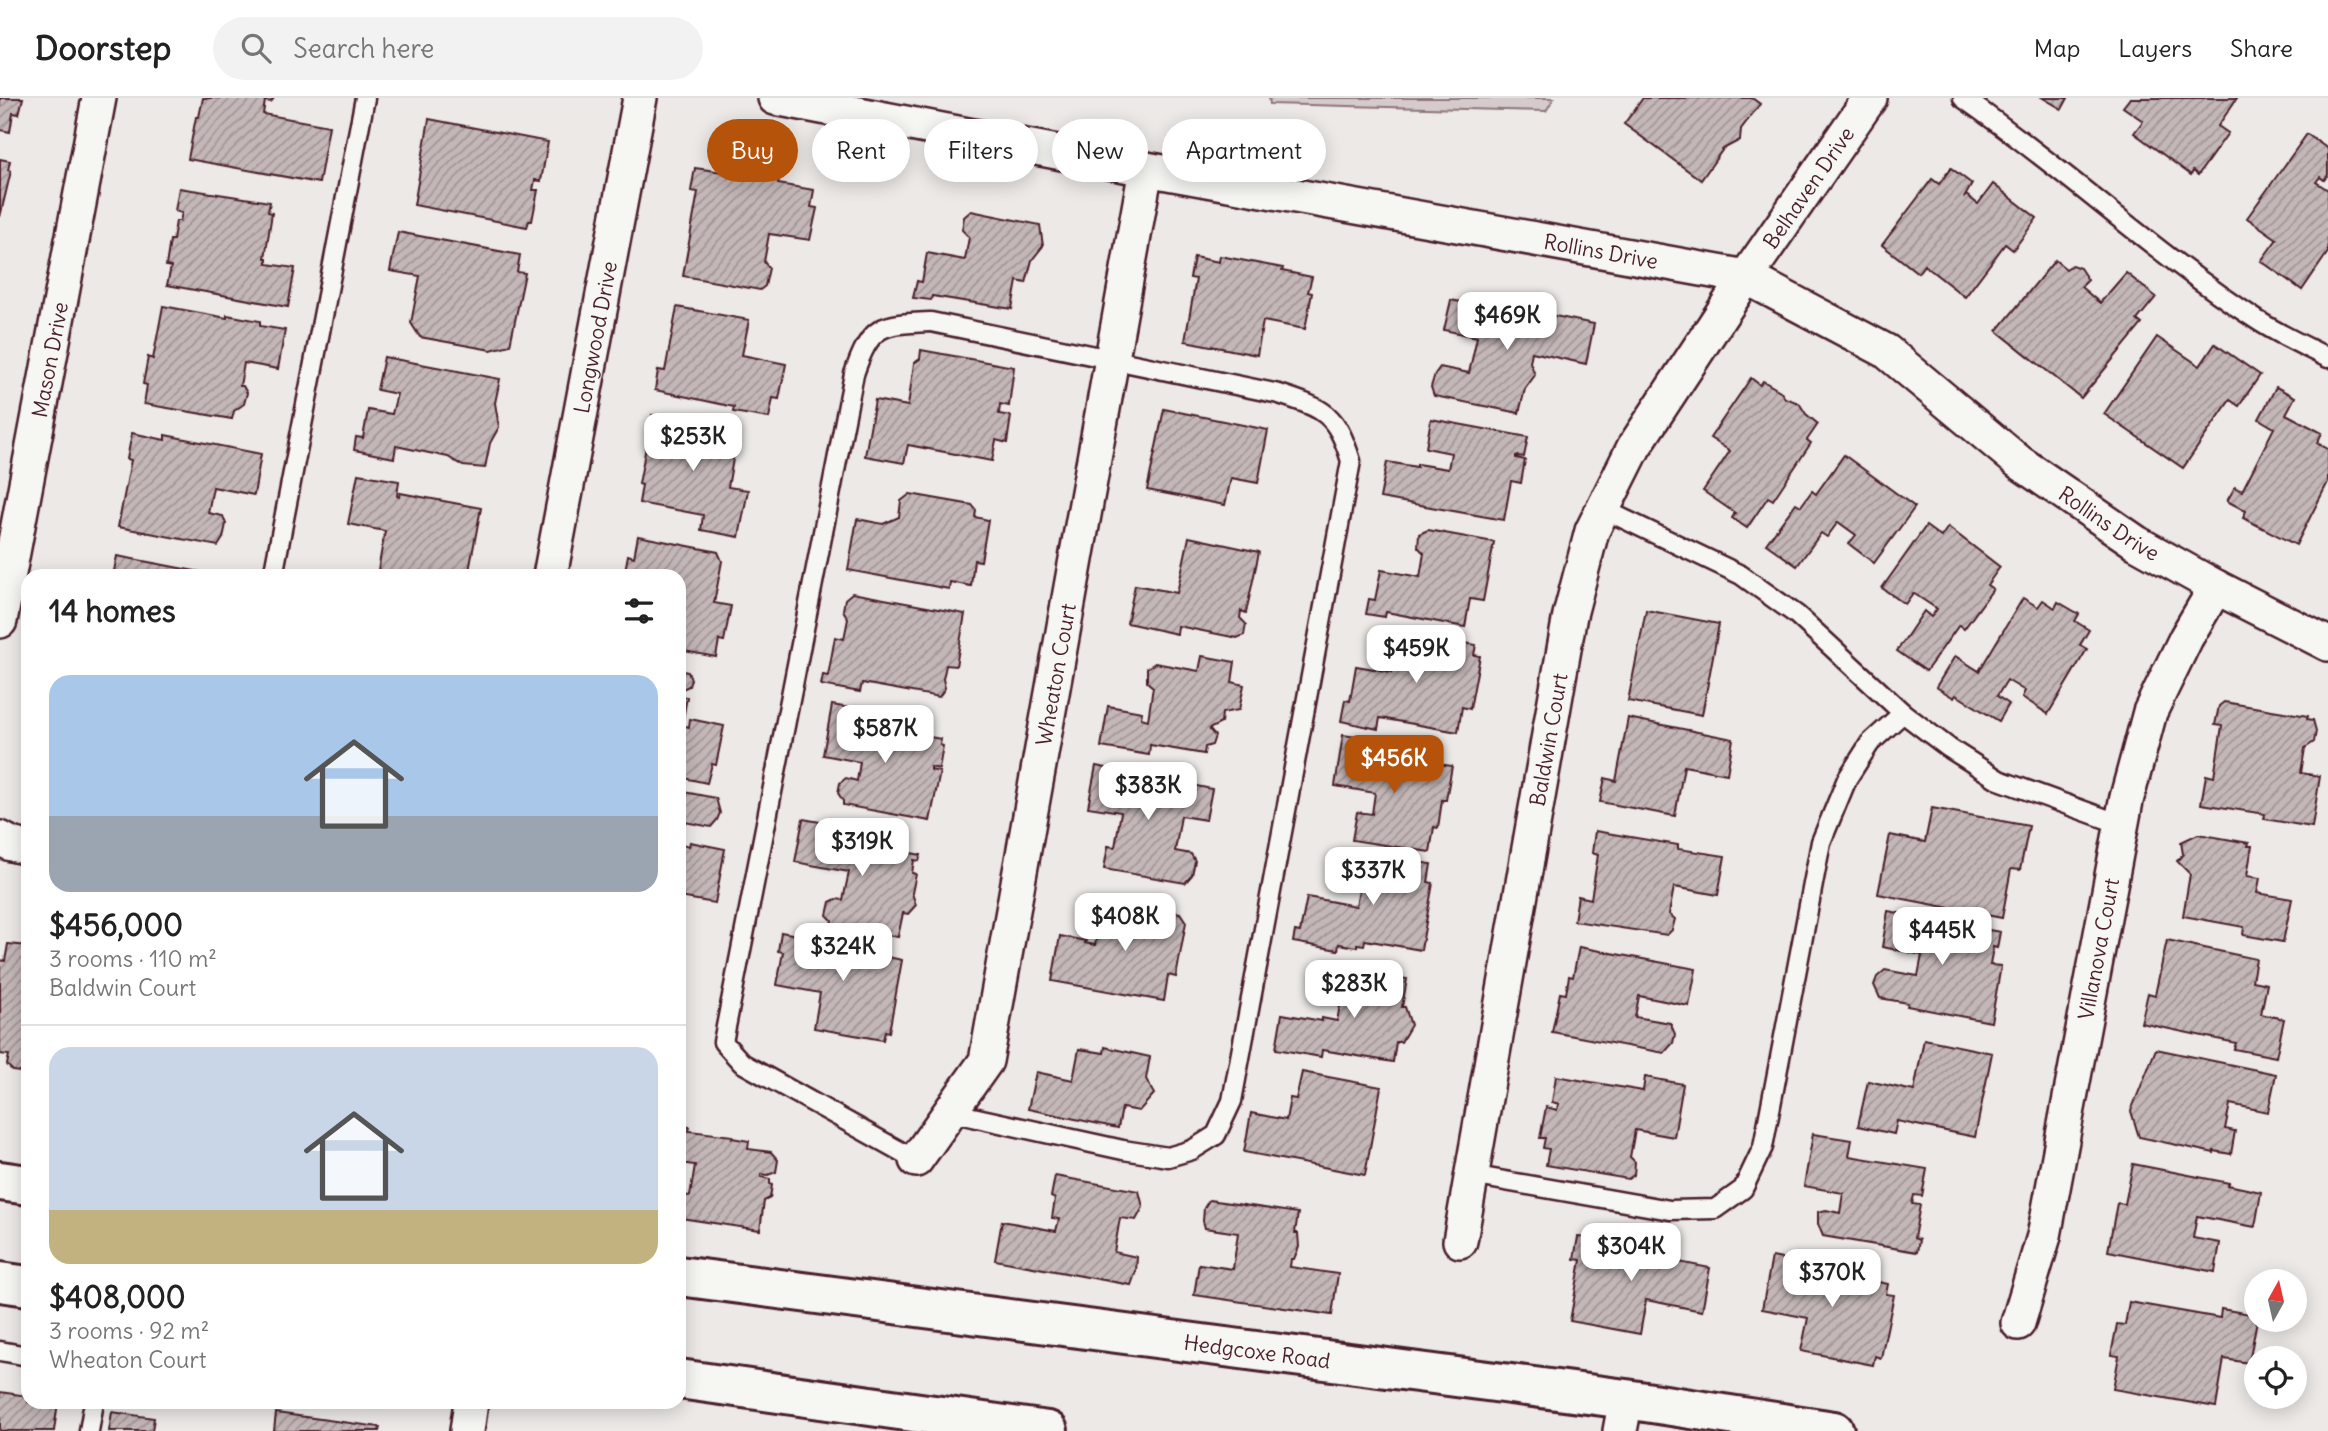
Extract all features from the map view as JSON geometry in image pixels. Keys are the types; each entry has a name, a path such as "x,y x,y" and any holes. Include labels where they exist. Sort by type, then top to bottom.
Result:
{"main road":[{"path":"0,1181 21,1184"},
{"name":"Hedgcoxe Road","path":"686,1277 1623,1415 1834,1431"},
{"path":"0,1282 21,1285"},
{"path":"686,1380 1048,1431"}],"street":[{"name":"Mason Drive","path":"0,621 14,460 99,98"},
{"name":"Longwood Drive","path":"551,569 640,98"},
{"name":"Rollins Drive","path":"775,98 1052,151"},
{"name":"Belhaven Drive","path":"1746,277 1870,98"},
{"name":"Rollins Drive","path":"1148,169 1746,277 1886,351 2019,462 2137,543 2328,644"},
{"name":"Wheaton Court","path":"916,1160 986,1060 1144,182"},
{"name":"Baldwin Court","path":"1460,1241 1570,615 1592,531 1634,447 1746,277"},
{"name":"Villanova Court","path":"2018,1324 2044,1236 2126,801 2150,712 2186,638 2216,587"},
{"path":"0,838 21,846"},
{"path":"467,1431 470,1409"}],"lane":[{"path":"274,569 365,98"},
{"path":"1963,98 2019,137 2206,284 2259,321 2328,358"},
{"path":"916,1160 741,1063 723,1042 854,374 863,346 879,329 894,323 931,322 1279,394 1315,405 1335,422 1351,461 1231,1101 1216,1135 1192,1150 1168,1157 1123,1150 950,1112"},
{"path":"1603,509 1741,575 1797,615 1903,712 1949,748 1999,780 2123,825"},
{"path":"1471,1175 1670,1210 1715,1209 1743,1189 1763,1147 1821,842 1847,779 1858,761 1870,743 1903,712"},
{"path":"0,1351 21,1355"},
{"path":"89,1431 93,1409"}],"shaded area":[{"path":"1269,98 1554,98 1546,111 1270,104"}],"building":[{"path":"0,98 23,98 19,114 13,113 10,132 0,130"},
{"path":"203,98 274,98 271,102 265,101 263,114 329,126 319,183 188,159 196,117 199,117"},
{"path":"1643,98 1752,98 1760,104 1741,129 1740,140 1723,149 1701,180 1624,124"},
{"path":"2043,98 2068,98 2062,109"},
{"path":"2130,98 2237,98 2218,126 2228,133 2198,175 2193,171 2191,175 2134,133 2143,121 2123,107"},
{"path":"429,119 548,142 541,181 535,180 533,190 538,190 532,221 529,221 527,227 414,205"},
{"path":"2307,134 2328,149 2328,175 2324,180 2320,177 2316,182 2328,190 2328,252 2302,290 2261,261 2277,239 2247,218"},
{"path":"0,159 10,161 8,170 11,171 0,217"},
{"path":"695,168 707,170 707,182 778,182 814,190 811,207 817,208 810,240 769,234 764,262 769,268 765,286 760,290 683,276 698,192 691,191"},
{"path":"1951,168 1972,184 1964,198 1966,195 1978,204 1993,184 2037,218 2013,250 2005,244 1965,297 1924,265 1918,273 1882,245 1932,179 1939,184"},
{"path":"179,188 270,202 268,212 272,213 265,258 267,264 295,268 288,307 167,285 171,267 166,266 170,240 173,240 176,221 180,221 182,213 175,211"},
{"path":"971,211 1040,225 1043,246 1032,260 1026,283 1017,281 1012,309 932,296 931,300 913,298 917,281 922,282 927,253 965,260 969,237 962,230 964,217"},
{"path":"398,232 520,255 517,272 525,273 510,345 491,350 420,337 411,323 420,276 390,271"},
{"path":"1220,256 1283,268 1282,271 1312,277 1308,292 1312,293 1305,329 1263,321 1257,355 1185,341 1196,279 1190,278 1194,257 1219,262"},
{"path":"2055,260 2066,269 2072,265 2080,268 2088,280 2081,287 2100,303 2126,273 2156,297 2137,320 2142,324 2081,398 1997,331"},
{"path":"1451,300 1485,307 1487,302 1594,324 1586,364 1532,352 1530,362 1535,375 1525,389 1519,413 1434,396 1431,387 1440,367 1469,373 1477,337 1444,330"},
{"path":"163,306 260,321 260,326 285,330 278,369 244,363 240,386 243,386 247,393 244,404 234,411 232,419 144,404 147,385 143,384 148,357 153,359"},
{"path":"677,307 749,320 742,355 786,364 779,399 773,398 769,418 733,412 734,407 655,390 658,370 665,371"},
{"path":"2157,337 2200,366 2215,344 2260,375 2239,406 2230,400 2183,468 2104,414"},
{"path":"921,350 1014,367 1009,406 1000,404 999,414 1011,416 1007,443 996,440 992,461 908,445 904,463 865,456 875,400 908,406 914,363 920,359"},
{"path":"384,357 500,379 495,403 499,427 490,443 485,468 463,466 448,457 396,446 394,458 354,450 356,437 363,438 368,410 392,414 397,394 377,390"},
{"path":"1751,378 1760,385 1763,381 1780,391 1785,398 1799,403 1806,414 1818,424 1807,440 1811,443 1773,500 1768,497 1747,528 1732,518 1735,513 1703,491 1730,451 1710,438"},
{"path":"2276,387 2295,397 2286,414 2322,433 2317,443 2328,449 2328,482 2296,545 2243,518 2246,511 2227,501 2235,487 2242,491 2274,428 2259,419"},
{"path":"1164,409 1268,430 1258,483 1231,478 1225,505 1147,490"},
{"path":"652,415 738,431 728,487 748,490 739,537 701,530 703,515 639,503 642,485 639,484"},
{"path":"1431,419 1528,437 1524,457 1516,456 1525,460 1521,483 1511,481 1504,520 1380,498 1387,462 1448,469 1451,453 1426,448"},
{"path":"132,433 165,440 165,435 261,454 254,495 213,487 208,513 223,516 226,524 218,546 118,527 131,460 127,459"},
{"path":"1844,455 1915,507 1874,563 1849,544 1856,535 1838,522 1827,537 1821,533 1797,566 1766,544 1796,503 1801,506 1812,491 1816,494"},
{"path":"358,474 399,481 399,497 400,493 481,508 469,569 378,569 385,531 348,524"},
{"path":"910,494 972,505 976,510 975,517 988,520 981,561 974,560 971,586 950,582 949,589 848,570 857,519 883,524 899,517 901,501"},
{"path":"1926,526 1941,537 1948,527 2000,567 1987,585 1993,589 1964,629 1959,625 1926,671 1897,651 1924,611 1931,617 1937,609 1913,593 1905,604 1882,588"},
{"path":"1428,530 1494,542 1483,601 1470,599 1465,627 1386,612 1385,617 1366,614 1369,599 1375,600 1381,570 1420,577 1424,553 1418,547 1419,534"},
{"path":"638,536 718,552 722,561 714,603 731,606 724,641 719,640 716,657 686,651 686,569 625,569 628,555 634,557"},
{"path":"1189,537 1259,552 1246,613 1241,611 1240,618 1246,624 1244,635 1237,638 1178,626 1177,634 1127,623 1135,585 1177,593"},
{"path":"117,556 185,569 114,569"},
{"path":"852,593 965,614 956,666 946,665 943,679 945,688 939,697 862,683 860,692 821,685 823,675 828,676 835,637 844,639 848,619 843,610 845,599"},
{"path":"2023,598 2038,607 2043,600 2055,608 2058,602 2079,614 2075,621 2089,630 2080,645 2087,649 2048,714 2022,697 2025,691 2007,680 1997,696 2009,704 1999,721 1956,695 1954,698 1936,687 1955,656 1979,671"},
{"path":"1646,610 1719,624 1702,715 1628,701"},
{"path":"1399,631 1476,645 1474,655 1480,656 1470,709 1462,707 1458,732 1380,718 1378,729 1341,721 1345,700 1350,701 1356,666 1392,672"},
{"path":"1202,656 1235,662 1232,682 1244,685 1239,710 1222,713 1221,723 1209,729 1215,736 1212,745 1205,747 1204,754 1150,745 1149,755 1101,747 1108,706 1142,712 1141,718 1148,720 1153,687 1147,682 1147,668 1155,663 1199,671"},
{"path":"686,672 691,679 686,687"},
{"path":"2224,702 2308,716 2307,719 2313,720 2316,731 2314,742 2305,748 2301,773 2320,776 2312,827 2264,819 2265,814 2201,804 2206,775 2214,777 2222,726 2215,725 2219,706"},
{"path":"832,705 873,712 870,726 941,739 940,745 943,746 939,769 931,767 931,770 940,772 930,821 843,805 838,793 840,783 846,778 857,781 860,762 823,755"},
{"path":"1628,718 1733,739 1727,774 1684,766 1675,816 1600,802 1605,778 1616,781"},
{"path":"690,719 724,726 716,765 712,764 707,783 686,778 686,726 689,727"},
{"path":"1343,735 1377,740 1374,754 1452,766 1446,800 1442,800 1438,828 1434,827 1430,852 1352,840 1357,812 1372,814 1375,793 1335,786"},
{"path":"1096,766 1212,789 1206,820 1181,816 1175,851 1191,854 1195,861 1192,875 1185,883 1104,869 1108,846 1115,847 1121,812 1088,807"},
{"path":"686,792 716,798 720,813 711,827 686,822"},
{"path":"1932,808 2029,826 2020,870 2011,869 2002,918 1878,894 1890,835 1925,842"},
{"path":"803,819 843,826 841,839 921,855 919,861 914,860 912,873 916,874 912,893 916,905 908,914 903,913 898,937 831,924 832,920 827,915 830,902 843,900 849,872 795,862"},
{"path":"1595,831 1725,856 1718,895 1674,887 1669,914 1675,919 1672,930 1667,935 1574,921 1578,896 1591,899 1598,855 1592,853"},
{"path":"2198,834 2249,843 2248,846 2252,846 2247,876 2260,878 2257,893 2292,899 2283,942 2243,935 2244,927 2183,916 2190,874 2177,861 2183,854 2181,842"},
{"path":"690,842 725,849 715,903 686,898 686,845 689,846"},
{"path":"1357,853 1431,864 1428,882 1433,883 1421,950 1365,940 1364,945 1357,944 1357,947 1339,944 1338,950 1293,942 1295,931 1300,932 1307,897 1356,906 1360,884 1343,881 1347,859 1356,861"},
{"path":"1109,901 1180,913 1186,922 1176,977 1168,975 1164,1001 1052,981 1060,936 1095,945 1099,927 1104,928"},
{"path":"1888,911 2000,932 1997,948 1993,947 1990,965 2001,966 1991,1022 1907,1006 1908,1003 1880,998 1874,985 1877,977 1885,970 1918,976 1922,955 1882,947"},
{"path":"781,932 883,951 883,956 902,960 889,1032 885,1031 883,1040 814,1028 820,993 777,985 783,952 778,951"},
{"path":"2167,940 2256,959 2252,981 2267,984 2261,1014 2284,1019 2276,1057 2234,1049 2236,1043 2141,1023 2148,993 2155,995"},
{"path":"8,944 21,945 21,1072 13,1071 7,1065 9,1055 0,1054 0,960 5,961"},
{"path":"1579,947 1696,969 1689,1006 1639,996 1635,1017 1670,1023 1675,1034 1673,1043 1664,1053 1552,1032 1560,993 1566,994 1569,976 1573,977"},
{"path":"1345,969 1407,979 1402,1007 1405,1007 1411,1025 1401,1042 1396,1042 1393,1062 1322,1050 1321,1057 1276,1049 1282,1014 1337,1021 1342,995 1334,987 1335,974"},
{"path":"1924,1039 1992,1053 1975,1137 1897,1121 1894,1134 1858,1126 1868,1081 1914,1091"},
{"path":"1105,1047 1150,1057 1146,1079 1154,1094 1139,1111 1122,1108 1118,1128 1028,1109 1036,1072 1073,1080 1079,1049 1104,1053"},
{"path":"2156,1049 2276,1074 2268,1112 2230,1104 2225,1129 2235,1131 2231,1154 2214,1153 2139,1137 2131,1111"},
{"path":"1302,1072 1381,1087 1365,1175 1244,1152 1251,1113 1286,1120 1290,1098 1296,1099"},
{"path":"1556,1076 1643,1091 1645,1077 1683,1084 1674,1137 1635,1130 1630,1157 1635,1162 1634,1175 1628,1179 1546,1165 1549,1149 1543,1148 1545,1138 1540,1138 1546,1107 1557,1110 1559,1104 1552,1102"},
{"path":"686,1127 690,1127 689,1131 733,1136 732,1138 749,1141 748,1149 771,1152 778,1160 776,1172 761,1174 761,1177 770,1179 772,1185 770,1198 764,1201 760,1230 686,1219 686,1196 690,1196 695,1165 686,1164"},
{"path":"1813,1134 1852,1140 1849,1156 1927,1169 1922,1196 1914,1195 1912,1204 1920,1205 1914,1238 1919,1240 1917,1252 1823,1236 1818,1224 1818,1212 1826,1210 1840,1213 1843,1193 1804,1186"},
{"path":"2133,1164 2261,1192 2255,1227 2197,1216 2193,1238 2220,1243 2215,1272 2108,1251 2117,1203 2125,1204"},
{"path":"1055,1176 1139,1191 1143,1207 1136,1220 1120,1218 1114,1252 1137,1257 1131,1285 995,1260 1002,1221 1056,1231 1059,1219 1052,1218 1055,1199 1051,1197"},
{"path":"1209,1200 1298,1213 1295,1233 1298,1233 1299,1247 1294,1259 1291,1259 1290,1267 1338,1274 1332,1315 1194,1295 1199,1264 1233,1269 1238,1233 1205,1228 1204,1208"},
{"path":"1601,1236 1665,1248 1663,1259 1710,1268 1702,1311 1646,1300 1640,1334 1570,1321 1581,1260 1574,1259 1578,1237 1600,1239"},
{"path":"1772,1257 1875,1277 1874,1281 1888,1284 1886,1294 1894,1295 1881,1358 1875,1356 1873,1365 1801,1351 1808,1318 1762,1309"},
{"path":"2129,1302 2220,1318 2221,1309 2244,1313 2244,1332 2255,1332 2252,1346 2244,1346 2244,1362 2224,1359 2216,1407 2113,1389 2119,1356 2111,1355 2117,1324 2125,1325"},
{"path":"0,1392 21,1395 21,1409 57,1409 54,1431 0,1431"},
{"path":"112,1412 154,1418 152,1431 109,1431"},
{"path":"276,1413 380,1427 379,1431 274,1431"}]}
